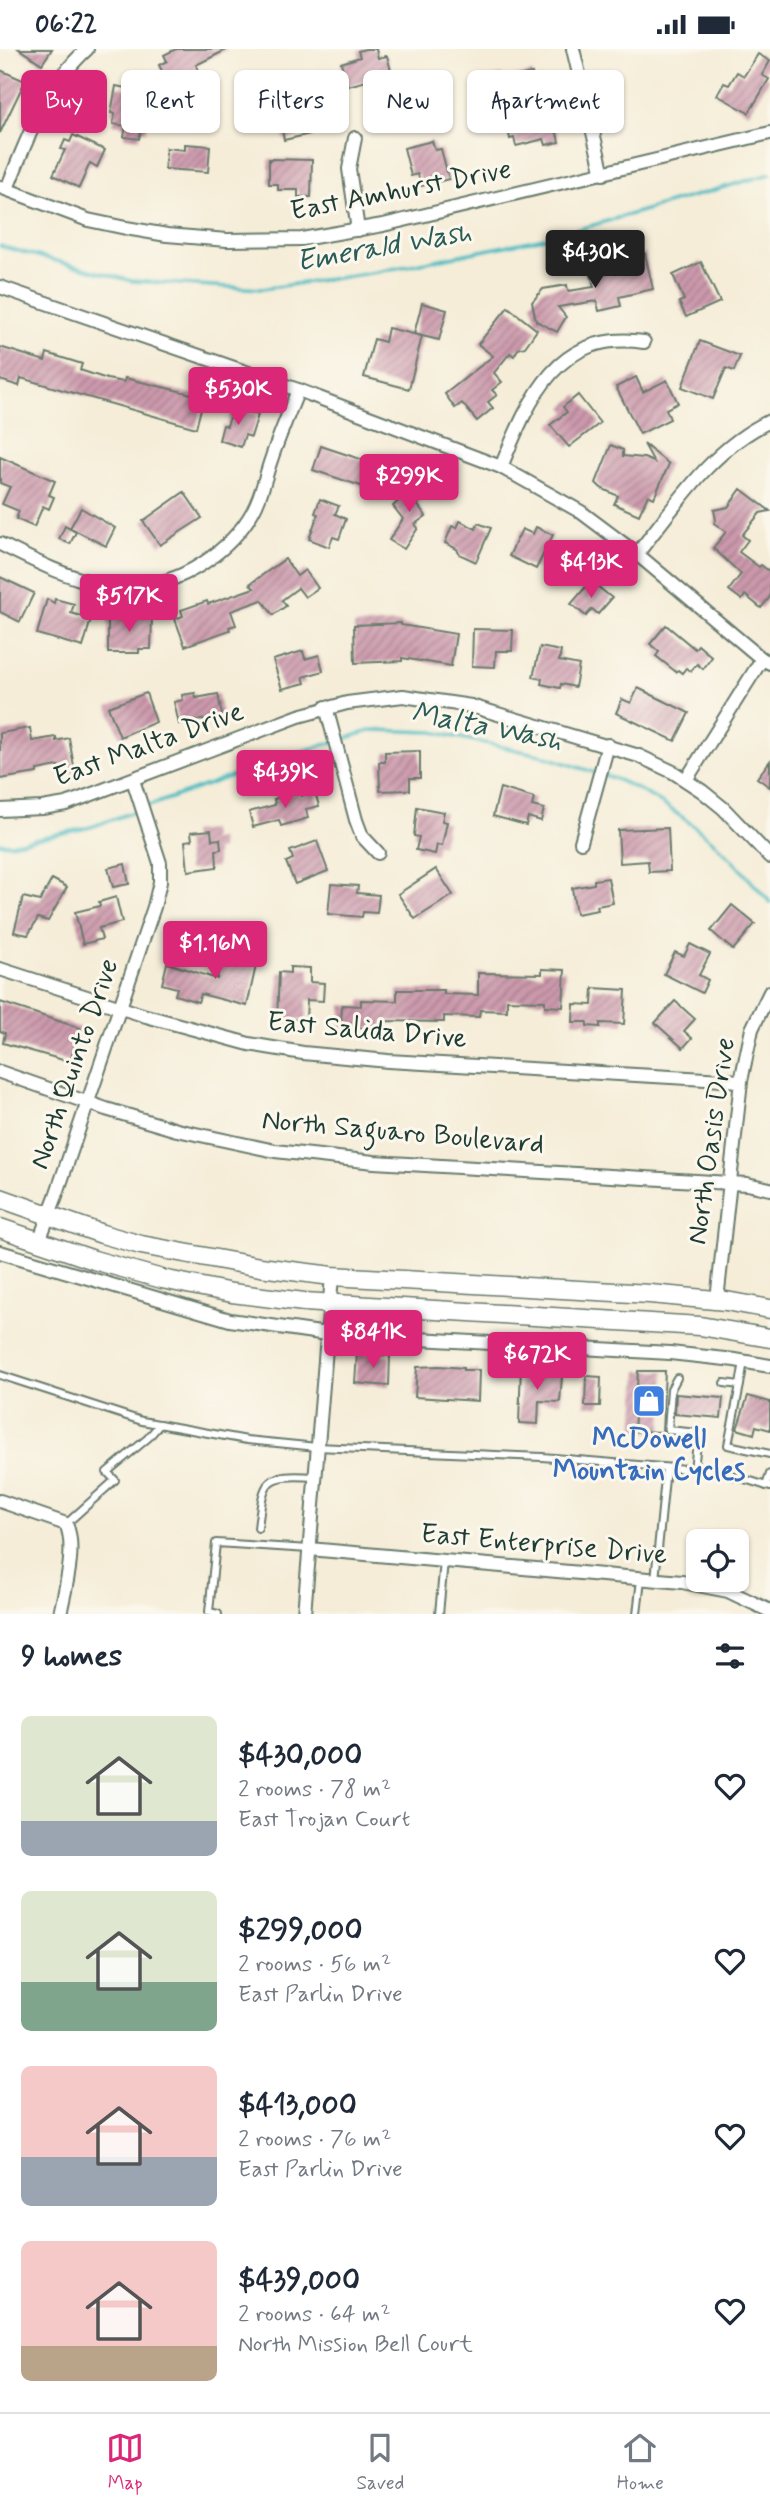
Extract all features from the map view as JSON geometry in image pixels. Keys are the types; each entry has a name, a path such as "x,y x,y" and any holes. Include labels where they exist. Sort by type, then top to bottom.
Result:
{"main road":[{"path":"0,1198 102,1234 163,1249 260,1267 332,1276 717,1300 770,1309"},
{"path":"0,1229 162,1279 232,1293 330,1304 700,1327 770,1338"}],"street":[{"path":"4,188 44,104 60,79 87,49"},
{"path":"573,49 603,174"},
{"name":"East Amhurst Drive","path":"4,188 88,220 167,235 269,241 302,239 358,230 770,133"},
{"path":"355,138 349,169 358,230"},
{"path":"0,287 298,390 500,467 581,512 637,554 766,661 686,781"},
{"path":"500,467 539,387 560,363 590,345 627,340 644,342"},
{"path":"0,544 68,576 116,588 143,587 195,568 219,553 237,535 253,511 298,390"},
{"path":"637,554 721,453 755,428 770,421"},
{"name":"East Malta Drive","path":"0,810 66,804 326,707 371,698 403,696 471,706 639,756 686,781 723,808 770,857"},
{"path":"326,707 356,820 362,836 378,853"},
{"path":"581,842 608,745"},
{"name":"North Quinto Drive","path":"39,1241 89,1103 154,907 160,881 160,863 133,780"},
{"name":"East Salida Drive","path":"0,969 119,1009 249,1044 303,1053 388,1061 741,1081"},
{"name":"North Oasis Drive","path":"717,1300 741,1081 752,1029 770,992"},
{"name":"North Saguaro Boulevard","path":"0,1072 89,1103 249,1147 317,1156 730,1183 770,1189"},
{"path":"0,1252 230,1320 327,1334 670,1353 770,1366"},
{"path":"304,1614 332,1276"},
{"path":"0,1501 66,1524 70,1553 60,1614"},
{"name":"East Enterprise Drive","path":"309,1549 682,1582 728,1591 755,1609 770,1611"}],"lane":[{"path":"744,1361 728,1445 770,1454"},
{"path":"0,1375 142,1421 247,1440 317,1447 542,1457 722,1472 768,1486 770,1474"},
{"path":"677,1378 671,1389 668,1430 698,1433 694,1470"},
{"path":"724,1384 740,1385"},
{"path":"66,1524 115,1480 107,1472 160,1425"},
{"path":"655,1580 666,1468"},
{"path":"258,1528 265,1487 283,1475 314,1477"},
{"path":"218,1614 209,1612 216,1543 309,1549"},
{"path":"439,1614 444,1561"},
{"path":"637,1614 641,1579"}],"building":[{"path":"19,49 52,49 42,64"},
{"path":"176,49 228,49 196,65 198,70 161,70 159,65 167,61 164,55"},
{"path":"376,49 378,58 387,56 391,70 363,70 363,82 349,86 349,70 343,70 341,63 360,57 358,51"},
{"path":"758,54 770,61 762,75 769,79 749,113 717,95 724,83 729,85 737,72 744,76"},
{"path":"0,70 21,79 21,89 0,133"},
{"path":"116,86 121,87 121,125 113,124 115,114 111,113"},
{"path":"125,133 140,133 139,139 124,137"},
{"path":"283,133 315,133 284,140"},
{"path":"509,133 557,133 559,142 546,145 544,139 516,146 514,138 510,139"},
{"path":"73,135 105,150 97,167 90,163 79,188 53,175 65,150 61,149 65,140 70,142"},
{"path":"432,141 435,150 441,149 449,179 421,186 418,174 411,176 404,148"},
{"path":"185,144 210,146 208,172 165,169 166,148 185,150"},
{"path":"269,159 312,160 311,197 298,197 298,190 278,190 278,184 269,184"},
{"path":"645,254 653,289 619,297 621,306 599,311 597,301 558,307 566,317 557,332 536,321 532,302 543,289 567,285 568,291 594,287 589,267"},
{"path":"701,262 720,302 686,317 679,302 684,300 673,275"},
{"path":"422,303 447,310 439,340 414,334"},
{"path":"508,307 537,330 525,347 518,349 514,356 510,353 494,373 502,382 492,390 497,395 488,402 493,408 477,421 462,403 455,408 445,394 493,356 478,344"},
{"path":"388,328 422,336 409,389 364,377 374,339 385,342"},
{"path":"700,341 740,356 734,371 726,368 713,399 682,387"},
{"path":"0,347 45,361 47,353 82,364 80,370 107,379 124,382 125,378 204,397 196,428 21,378 19,386 0,380"},
{"path":"636,377 643,392 667,380 678,403 666,409 670,419 640,434 616,387"},
{"path":"578,395 600,423 569,447 550,425 567,412 563,407"},
{"path":"233,407 258,415 251,437 245,435 241,447 219,440 223,425 227,426"},
{"path":"644,444 669,464 654,498 648,495 639,515 614,504 618,496 596,483 611,445 623,450 623,456 654,462"},
{"path":"321,446 378,465 370,489 313,470"},
{"path":"0,457 55,481 49,495 54,497 49,509 43,506 34,527 16,519 19,511 2,504 10,487 0,483"},
{"path":"415,479 428,488 417,504 426,516 415,524 418,528 404,549 389,540 403,519 393,506 406,494"},
{"path":"741,489 770,511 760,513 742,535 748,540 739,552 770,572 770,597 761,608 745,595 742,600 729,590 741,574 713,548 726,532 714,523 714,510 728,507"},
{"path":"184,492 202,518 160,545 143,521"},
{"path":"320,499 339,506 335,514 346,519 339,539 333,537 329,547 309,539"},
{"path":"81,508 115,528 106,546 70,528"},
{"path":"460,521 476,529 478,523 491,528 476,562 445,543 452,526 457,528"},
{"path":"65,526 76,532 70,544 59,539"},
{"path":"536,527 553,535 536,569 509,556 522,529 533,534"},
{"path":"285,559 297,576 305,570 318,588 305,597 298,588 282,600 286,606 273,615 262,600 231,611 236,625 229,627 230,630 185,646 175,619 183,616 181,610 254,588 250,584"},
{"path":"0,577 34,593 20,622 0,612"},
{"path":"591,581 612,598 598,614 592,609 586,616 571,604"},
{"path":"47,599 54,603 55,599 74,604 71,613 91,619 83,647 37,634"},
{"path":"108,615 152,616 151,649 139,649 139,653 108,653"},
{"path":"401,623 456,634 451,666 402,658 402,661 355,663 354,625"},
{"path":"666,625 695,649 698,645 712,657 703,669 697,664 691,671 686,668 682,673 678,670 676,672 656,656 659,652 650,644"},
{"path":"473,629 513,630 512,651 496,651 495,667 472,666"},
{"path":"540,647 561,651 559,661 579,665 575,687 561,684 560,688 541,684 542,679 533,677"},
{"path":"303,651 305,659 319,655 323,671 303,677 305,683 282,689 273,660"},
{"path":"638,688 689,713 675,741 616,713 622,699 631,703"},
{"path":"146,693 156,722 120,737 108,707"},
{"path":"195,693 196,698 218,694 222,716 179,724 174,702 183,700 182,695"},
{"path":"30,728 32,741 69,738 75,772 59,775 58,766 37,770 37,773 0,779 0,733"},
{"path":"420,751 420,778 410,778 410,790 380,791 379,762 385,762 385,752"},
{"path":"770,761 770,787 757,778"},
{"path":"500,788 534,798 532,806 544,809 541,821 528,817 526,825 493,816"},
{"path":"299,792 301,796 315,792 319,806 306,809 308,818 281,826 279,820 253,827 249,812 275,805 274,799"},
{"path":"417,807 444,812 442,821 447,822 442,846 437,845 435,854 416,850 419,837 414,836"},
{"path":"668,828 670,871 649,872 648,861 620,863 618,830"},
{"path":"211,830 212,840 220,839 221,849 216,850 217,867 188,871 185,841 192,840 191,832"},
{"path":"317,841 328,871 295,884 286,862 293,859 290,851"},
{"path":"125,864 129,884 113,887 108,868"},
{"path":"436,869 453,895 415,919 398,894"},
{"path":"608,878 613,903 597,906 598,910 576,914 572,888"},
{"path":"52,879 67,887 48,921 38,918 28,935 14,932 23,897 40,901"},
{"path":"331,884 358,886 357,893 379,895 377,913 363,912 362,917 328,914"},
{"path":"116,897 122,922 99,928 102,939 83,944 75,912 100,906 99,902"},
{"path":"732,905 755,924 733,950 711,931"},
{"path":"690,944 710,954 699,975 708,980 702,993 664,974 675,952 684,956"},
{"path":"222,954 257,961 247,1006 201,994 198,1002 175,995 177,988 162,984 167,963 217,979"},
{"path":"290,967 310,968 310,982 324,983 323,1001 307,1000 306,1020 277,1019 279,972 290,973"},
{"path":"542,969 565,970 563,1007 545,1006 545,1001 507,1000 507,1011 480,1010 479,1017 444,1016 444,1022 383,1021 383,1029 341,1027 342,1005 361,1006 361,1000 397,1001 397,990 444,990 444,994 478,995 478,973 542,974"},
{"path":"593,988 626,990 624,1024 600,1023 600,1027 587,1026 587,1022 573,1022 574,1004 592,1005"},
{"path":"675,1001 695,1019 684,1031 692,1038 683,1048 655,1023"},
{"path":"0,1002 80,1028 70,1062 3,1043 5,1033 0,1031"},
{"path":"357,1353 390,1356 389,1386 355,1383"},
{"path":"521,1365 542,1365 541,1371 562,1376 560,1402 539,1401 538,1424 519,1423"},
{"path":"417,1367 479,1370 478,1401 415,1397"},
{"path":"638,1371 665,1371 662,1432 634,1431"},
{"path":"586,1376 601,1377 600,1406 585,1406"},
{"path":"676,1394 723,1398 721,1418 675,1414"},
{"path":"748,1396 770,1402 770,1430 756,1426 754,1434 737,1429"}],"waterway":[{"name":"Emerald Wash","path":"0,246 132,281 262,289 377,272 559,235 770,174"},
{"name":"Malta Wash","path":"146,807 284,757 373,730 433,732 540,755 596,773"},
{"name":"Malta Wash","path":"604,775 646,794 698,830 726,853 770,902"},
{"name":"Malta Wash","path":"0,843 10,844 91,827 139,810"}],"place":[{"name":"McDowell Mountain Cycles","path":"649,1401"}]}
